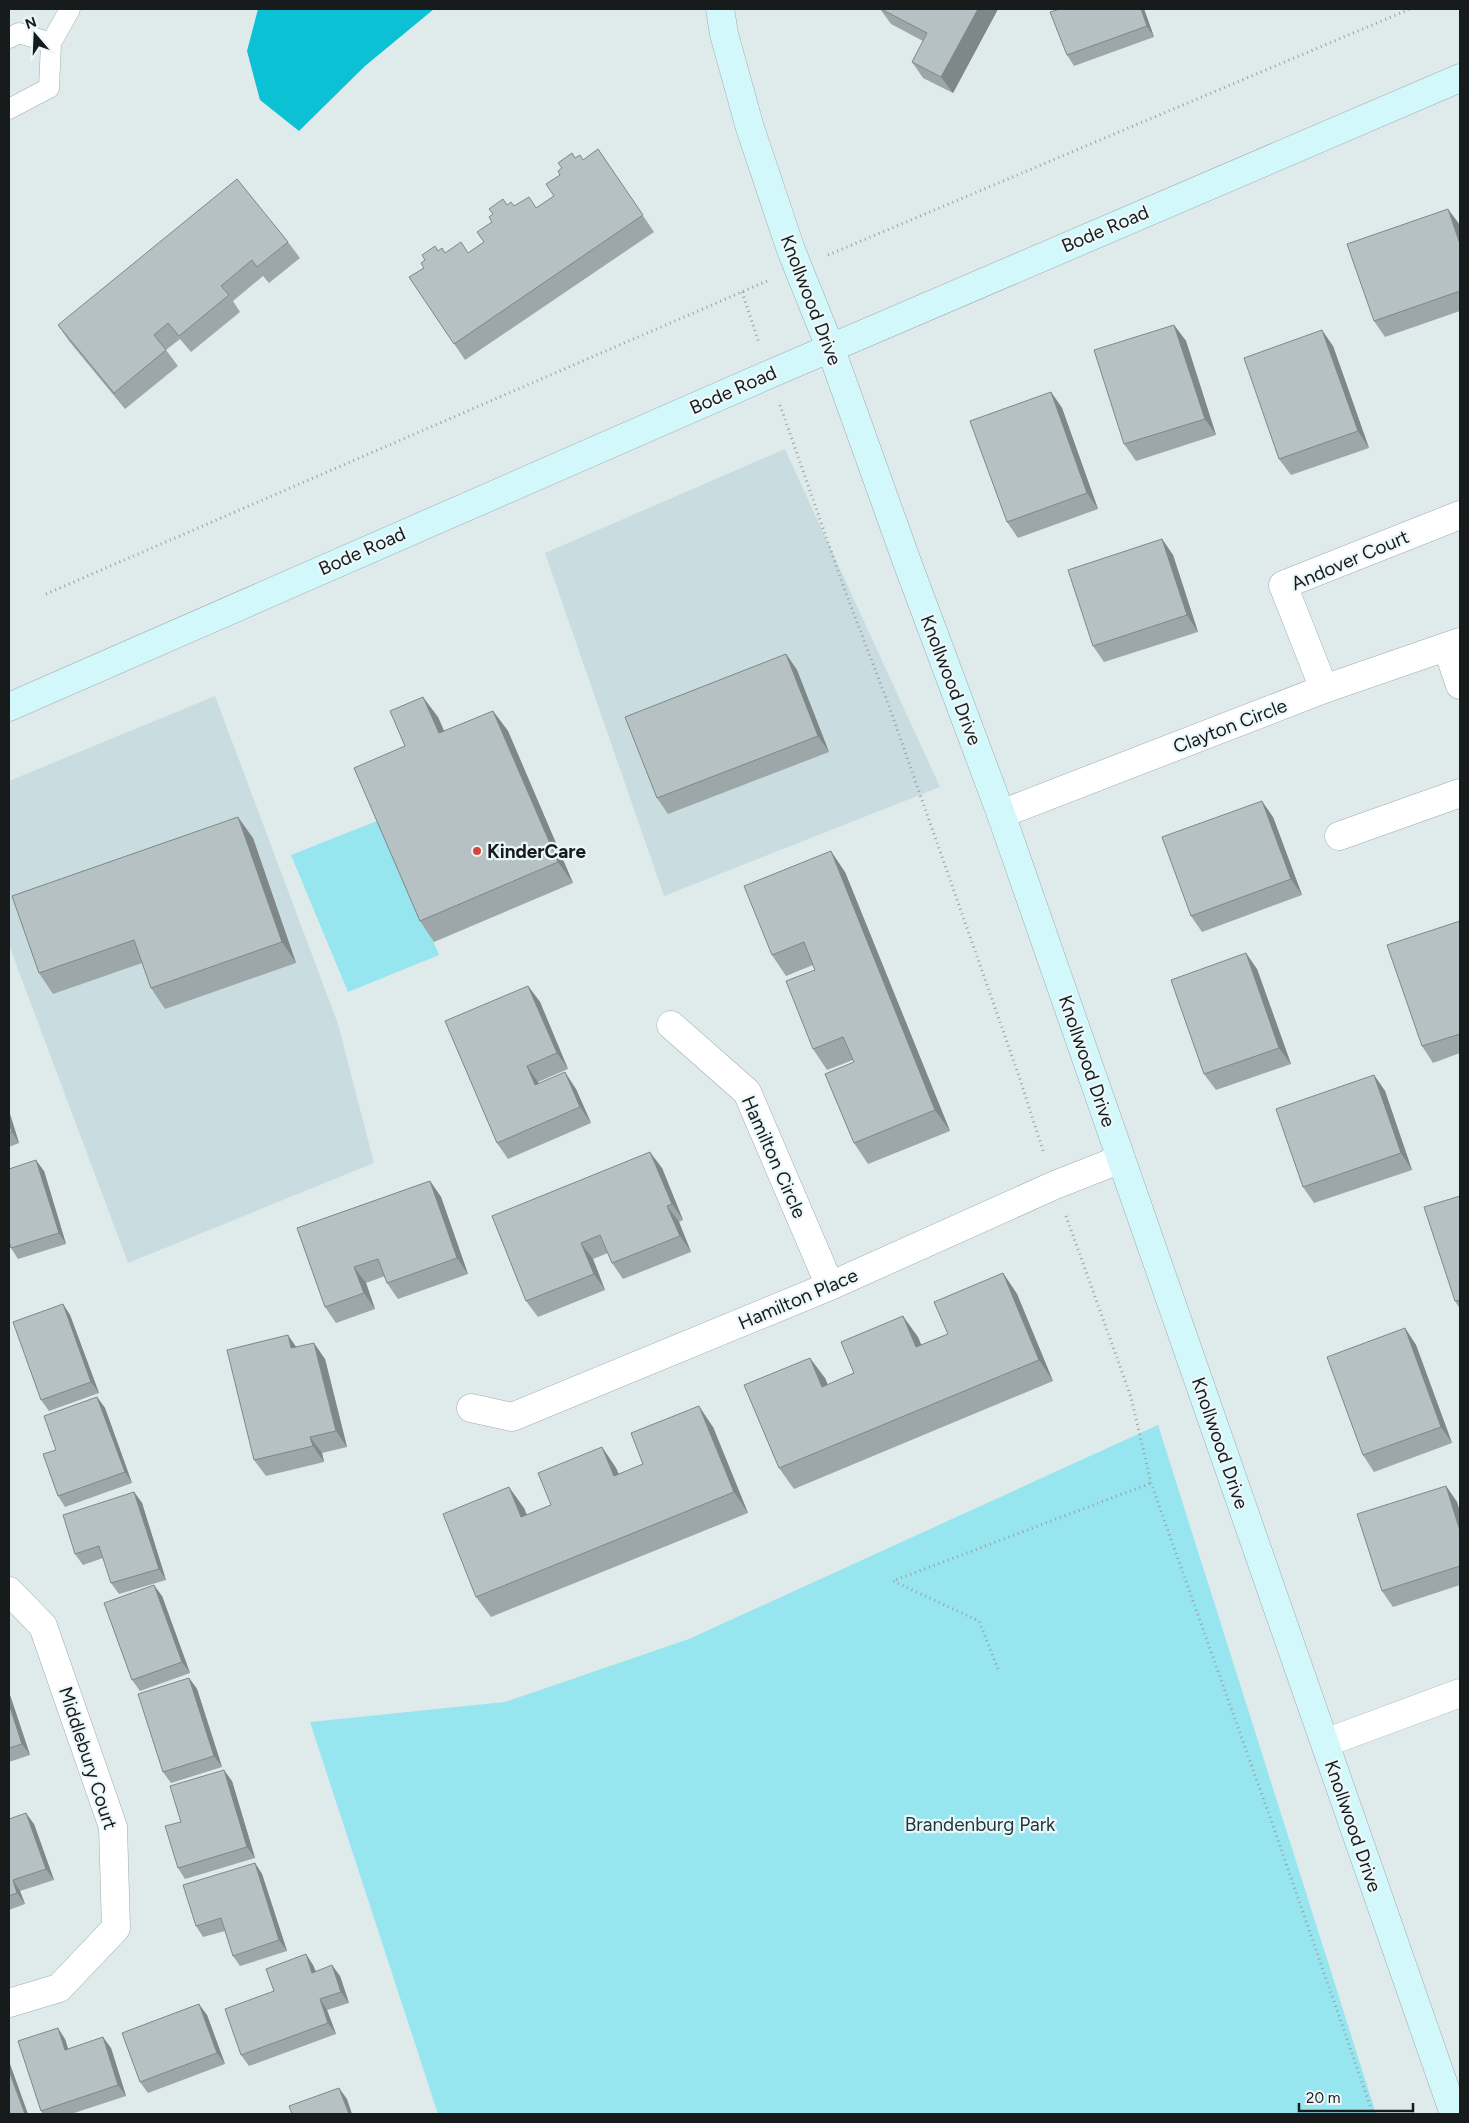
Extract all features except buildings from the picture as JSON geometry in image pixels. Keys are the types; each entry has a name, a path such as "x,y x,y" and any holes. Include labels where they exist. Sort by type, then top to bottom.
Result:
{"street":[{"name":"Knollwood Drive","path":"720,9 724,34 750,128 791,250 830,347 886,507 1001,814 1454,2114"},
{"name":"Bode Road","path":"9,707 830,347 1460,78"},
{"name":"Andover Court","path":"1324,689 1283,586 1460,515"},
{"name":"Clayton Circle","path":"1001,814 1324,689 1454,645"},
{"path":"1454,645 1460,685"},
{"path":"1339,836 1460,793"},
{"name":"Hamilton Circle","path":"671,1024 747,1092 830,1286"},
{"name":"Hamilton Place","path":"471,1408 512,1418 830,1286 1055,1186 1121,1159"},
{"name":"Middlebury Court","path":"9,1591 43,1626 113,1826 116,1928 60,1988 9,2003"},
{"path":"1325,1743 1460,1693"}],"lane":[{"path":"9,109 50,88 51,43 70,9"},
{"path":"9,38 19,33 51,43"}],"path":[{"path":"841,249 1410,9"},
{"path":"46,594 749,289"},
{"path":"742,292 748,311"},
{"path":"788,430 844,588 889,706 1020,1079 1055,1186 1131,1398 1151,1483 1373,2114"},
{"path":"998,1669 979,1621 893,1581 1151,1483"}],"shaded area":[{"path":"258,9 434,9 365,66 299,131 260,100 247,51"},
{"path":"785,449 940,787 664,896 545,553"},
{"path":"215,696 338,1024 374,1163 128,1263 9,945 9,781"}],"green space":[{"path":"382,819 439,955 348,992 291,855"},
{"name":"Brandenburg Park","path":"1158,1425 1376,2114 438,2114 310,1722 505,1702 689,1639"}],"place":[{"name":"KinderCare","path":"477,851"}]}
